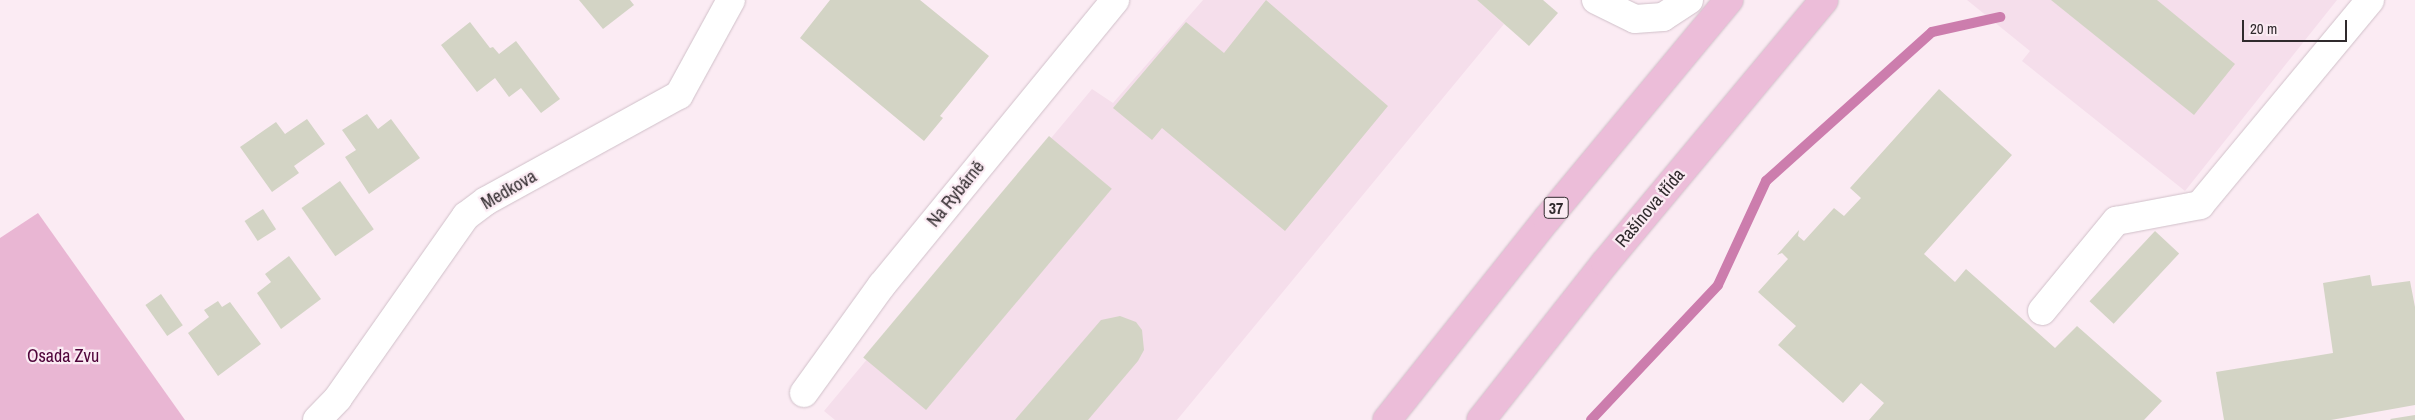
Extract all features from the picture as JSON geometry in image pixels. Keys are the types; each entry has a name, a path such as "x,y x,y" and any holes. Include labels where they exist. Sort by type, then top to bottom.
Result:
{"main road":[{"name":"37","path":"1387,420 1547,219 1729,0"},
{"name":"Rašínova třída","path":"1481,420 1604,263 1824,0"}],"street":[{"name":"Medkova","path":"317,420 338,398 466,216 486,201 679,95 731,0"},
{"name":"Na Rybárně","path":"804,393 882,285 1115,0"},
{"path":"1596,0 1635,19 1664,17 1689,0"},
{"path":"2042,311 2116,221 2200,205 2370,0"}],"shaded area":[{"path":"1203,0 1477,0 1504,24 1177,420 835,420 824,411 1092,89 1113,103"},
{"path":"1967,0 2337,0 2185,191 2022,61 2030,51"}],"green space":[{"name":"Osada Zvu","path":"38,213 185,420 0,420 0,238"}],"building":[{"path":"579,0 630,0 634,5 603,29"},
{"path":"830,0 920,0 989,56 940,116 943,118 924,141 800,38"},
{"path":"1266,0 1388,106 1285,231 1162,128 1152,140 1113,108 1186,22 1224,53"},
{"path":"1477,0 1543,0 1558,13 1529,46"},
{"path":"2051,0 2157,0 2235,64 2194,115"},
{"path":"470,22 490,48 493,47 499,54 516,41 560,99 541,113 521,88 509,97 495,78 477,92 441,45"},
{"path":"1939,89 2012,155 1924,254 1955,282 1966,269 2055,348 2077,326 2162,401 2144,420 1869,420 1884,403 1861,383 1843,403 1778,345 1796,326 1758,292 1788,259 1782,253 1777,255 1799,230 1798,236 1804,241 1834,208 1844,216 1861,198 1850,188"},
{"path":"367,114 378,129 391,119 420,158 369,194 345,157 356,150 342,130"},
{"path":"307,119 325,144 294,166 299,173 272,192 240,147 276,122 285,134"},
{"path":"1049,136 1112,189 926,410 863,357"},
{"path":"340,181 374,229 335,256 301,208"},
{"path":"263,209 276,229 258,241 245,221"},
{"path":"2155,231 2179,254 2114,324 2090,301"},
{"path":"289,256 321,299 281,329 257,293 271,282 265,274"},
{"path":"2370,275 2372,286 2410,281 2415,307 2415,405 2331,420 2224,420 2216,372 2333,353 2323,283"},
{"path":"161,294 183,325 167,336 145,305"},
{"path":"218,301 222,307 230,302 261,344 218,376 188,333 209,317 204,310"},
{"path":"1120,316 1136,322 1142,330 1144,350 1138,361 1088,420 1015,420 1101,320"},
{"path":"2415,415 2415,420 2390,419"}],"waterway":[{"path":"1591,420 1718,285 1766,181 1932,32 2000,17"}]}
